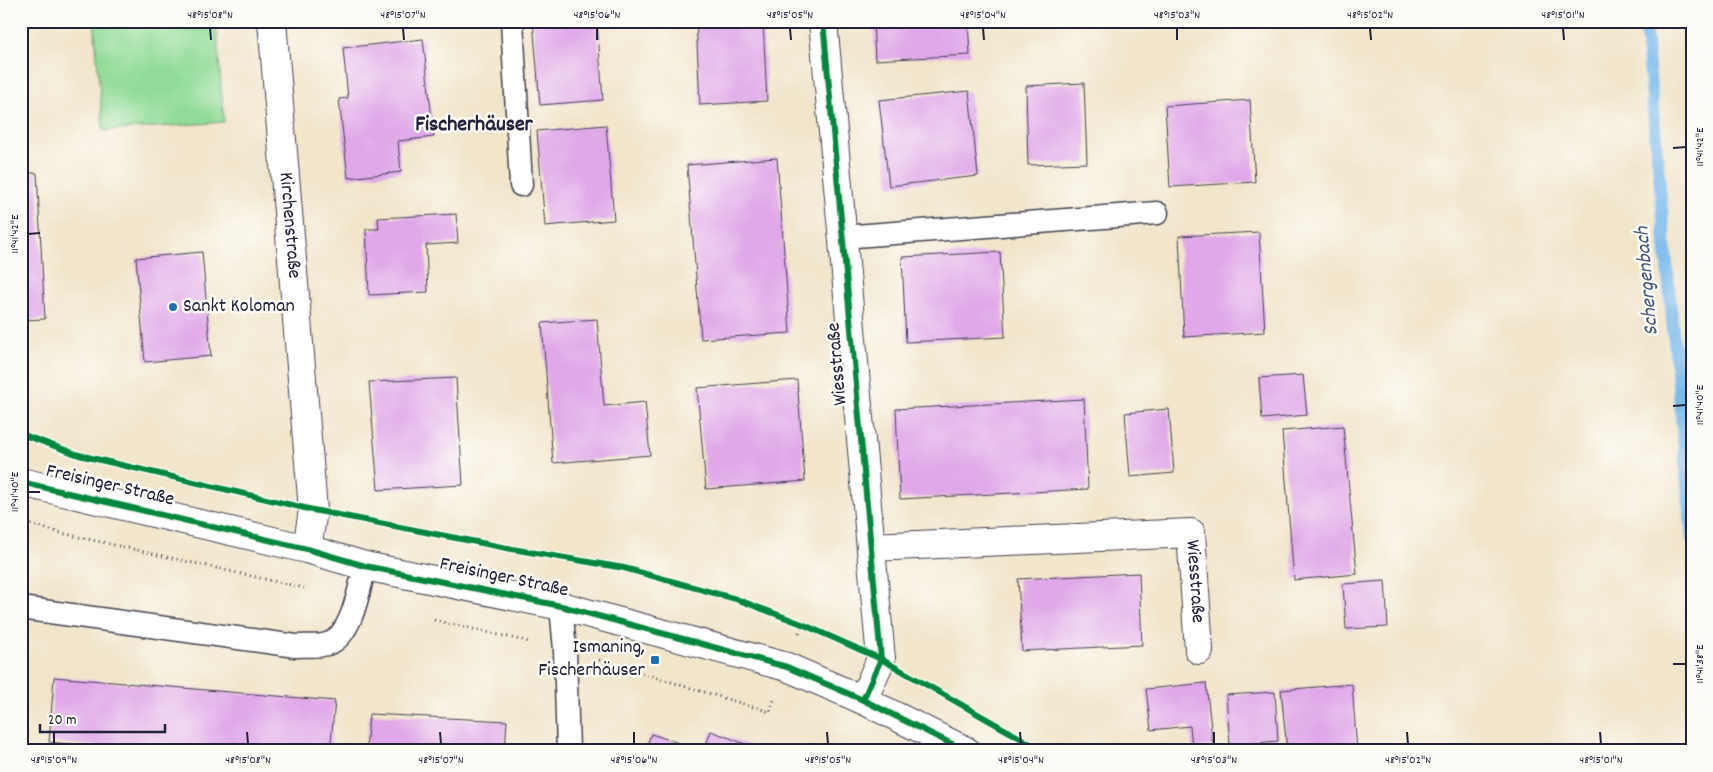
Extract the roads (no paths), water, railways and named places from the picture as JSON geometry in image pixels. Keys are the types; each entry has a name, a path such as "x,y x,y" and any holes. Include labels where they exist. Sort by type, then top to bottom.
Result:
{"street":[{"name":"Kirchenstraße","path":"272,21 313,510 307,549"},
{"name":"Wiesstraße","path":"823,21 881,659 863,700"},
{"name":"Freisinger Straße","path":"21,482 307,549 365,566 561,606 787,666 863,700 966,751"},
{"name":"Wiesstraße","path":"871,547 1191,533 1199,650"}],"lane":[{"path":"512,21 521,185"},
{"path":"842,237 1157,214"},
{"path":"21,608 296,646 327,645 342,636 356,601 365,566"},
{"name":"Freisinger Straße","path":"561,606 565,650 568,751"}],"waterway":[{"name":"Schergenbach","path":"1645,21 1692,538"}],"place":[{"name":"Sankt Koloman","path":"173,307"},
{"name":"Ismaning, Fischerhäuser","path":"655,660"}],"district":[{"name":"Fischerhäuser","path":"474,125"}]}
